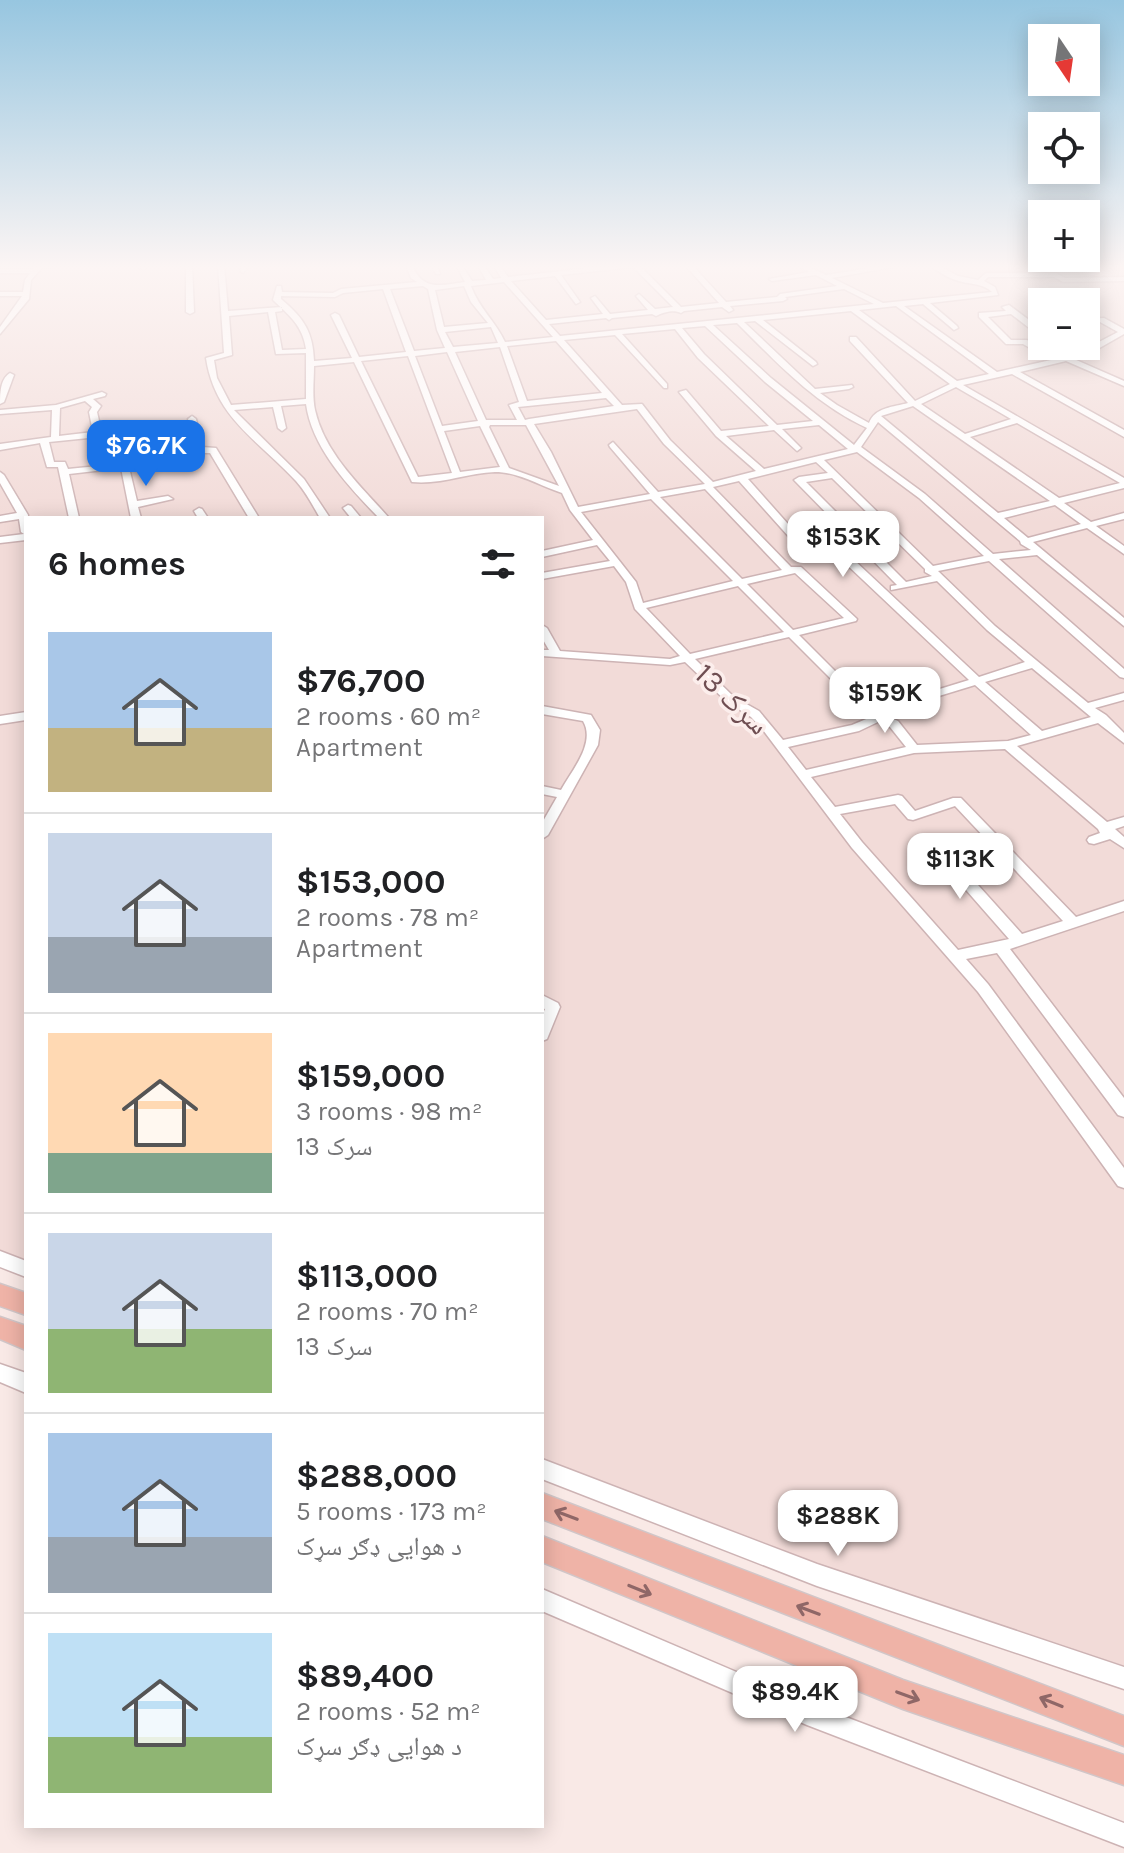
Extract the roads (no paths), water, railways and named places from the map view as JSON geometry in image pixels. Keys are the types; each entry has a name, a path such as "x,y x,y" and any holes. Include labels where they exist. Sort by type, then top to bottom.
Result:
{"main road":[{"path":"0,1295 24,1303"},
{"path":"0,1328 24,1337"},
{"path":"544,1507 1124,1731"},
{"path":"544,1550 821,1664 1056,1749 1124,1770"}],"street":[{"path":"228,351 228,355 210,358 210,367 214,383 228,408 259,444 301,481 324,516"},
{"path":"312,351 309,401 317,428 359,493 382,516"},
{"path":"351,351 415,480 456,473 506,470 533,477 543,484 565,491"},
{"path":"311,364 417,351"},
{"path":"450,351 506,470"},
{"path":"505,351 524,404"},
{"path":"572,351 620,408"},
{"path":"633,351 664,386"},
{"path":"697,351 797,448"},
{"path":"737,351 856,450 922,496 1124,675"},
{"path":"773,351 844,413 872,427"},
{"path":"797,351 813,364"},
{"path":"864,351 900,391 1124,551"},
{"path":"911,351 956,384 1124,484"},
{"path":"963,351 994,374"},
{"path":"410,352 456,473"},
{"path":"876,416 917,403 956,384 1057,360"},
{"path":"1069,360 1124,384"},
{"path":"1013,371 1124,434"},
{"path":"0,402 10,375"},
{"path":"816,391 849,387"},
{"path":"683,392 719,434 762,472"},
{"path":"0,412 56,407 102,394"},
{"path":"525,422 513,405 608,395"},
{"path":"0,447 98,434 93,412 97,406 87,399"},
{"path":"228,408 309,401"},
{"path":"276,404 282,428"},
{"path":"438,429 525,422 639,406 667,442 789,571"},
{"path":"55,439 56,407"},
{"path":"575,510 709,485 856,450 876,416"},
{"path":"876,416 1124,623"},
{"path":"192,419 198,450 213,450 253,516"},
{"path":"963,437 1017,420"},
{"name":"سرک 13","path":"525,422 547,452 575,510 631,582 639,607 730,699 755,714 857,845 983,988 1124,1181"},
{"path":"719,434 822,422"},
{"path":"44,440 50,465 62,464 73,516"},
{"path":"613,445 655,495 741,583 878,718 894,724 914,749"},
{"path":"818,459 933,574 1124,739"},
{"path":"62,472 125,465 136,516"},
{"path":"1102,469 1113,466"},
{"path":"0,475 24,521"},
{"path":"835,475 799,480 904,586"},
{"path":"741,477 801,545 856,539"},
{"path":"995,517 1124,484"},
{"path":"133,505 168,499"},
{"path":"348,508 354,516"},
{"path":"0,519 23,515"},
{"path":"1024,542 1124,516"},
{"path":"0,540 24,534"},
{"path":"544,554 599,542"},
{"path":"830,543 1040,736"},
{"path":"880,591 992,557 1040,552"},
{"path":"544,576 616,563"},
{"path":"544,653 670,662 852,619 797,569 639,607"},
{"path":"544,632 555,652"},
{"path":"779,745 855,728 884,712 933,702 934,694 1035,663"},
{"path":"1087,707 1124,696"},
{"path":"544,710 587,718 594,730 592,745 544,832"},
{"path":"0,720 24,716"},
{"path":"802,775 914,749 1008,745 1102,718"},
{"path":"1008,745 1124,844"},
{"path":"544,790 565,795"},
{"path":"831,812 898,799 913,816 957,801 1073,922"},
{"path":"1104,828 1124,821"},
{"path":"1094,840 1108,835 1104,828"},
{"path":"929,839 1018,939"},
{"path":"955,956 1000,947 1124,906"},
{"path":"1000,947 1124,1110"},
{"path":"544,1002 553,1007 544,1030"},
{"path":"0,1259 24,1268"},
{"path":"0,1373 24,1382"},
{"path":"544,1470 817,1575 1124,1678"},
{"path":"544,1601 807,1714 1124,1835"}]}
